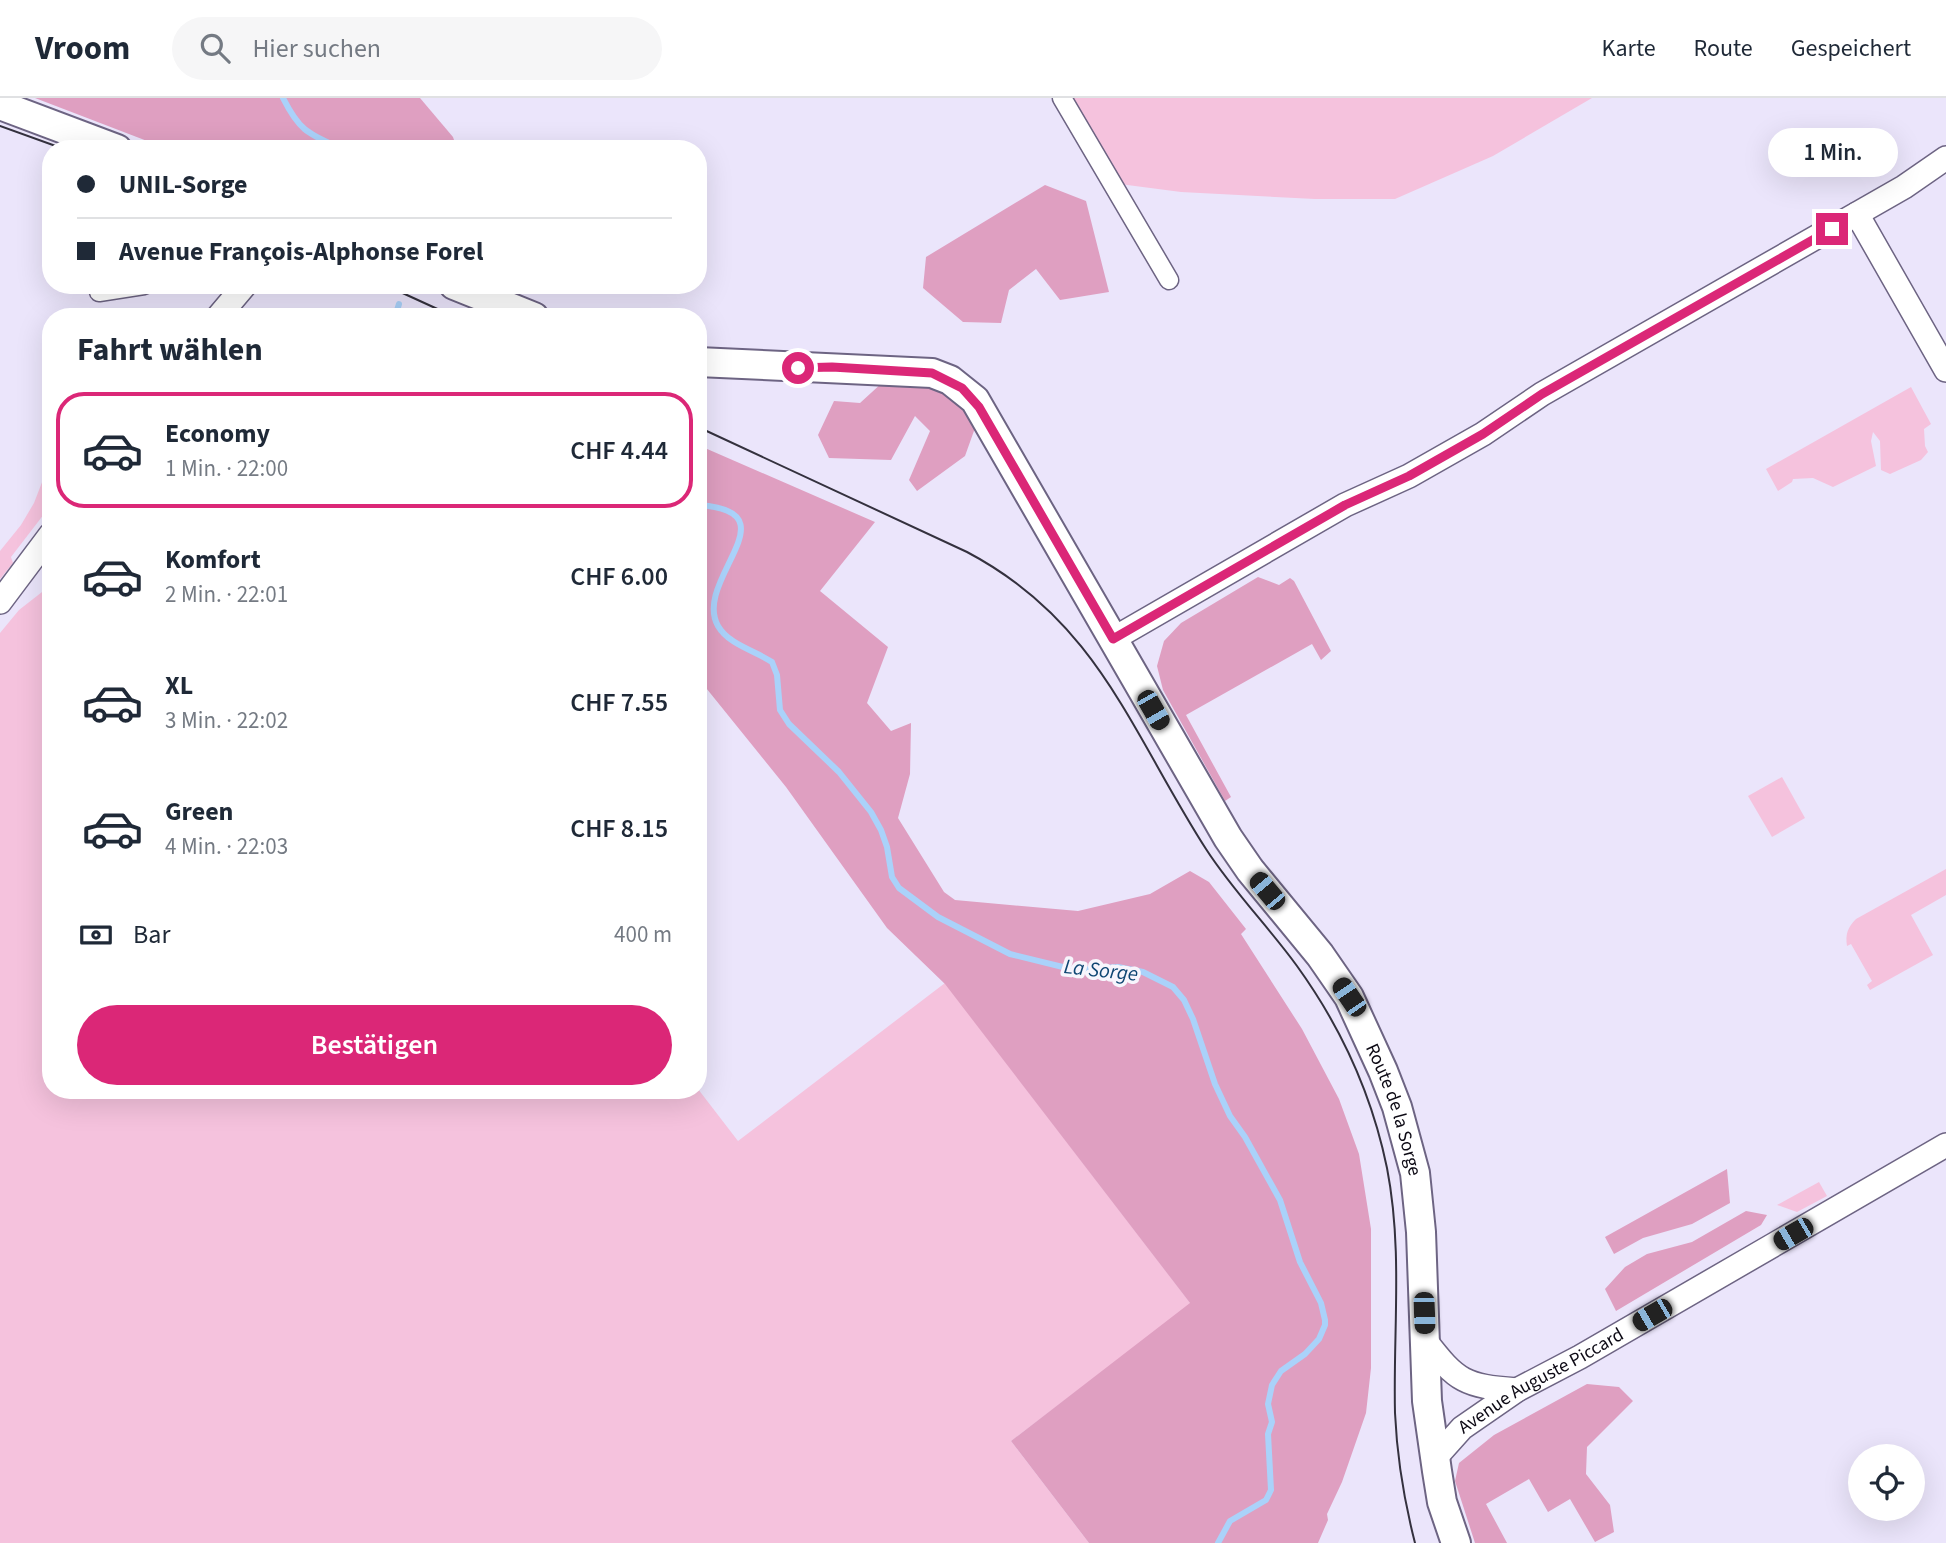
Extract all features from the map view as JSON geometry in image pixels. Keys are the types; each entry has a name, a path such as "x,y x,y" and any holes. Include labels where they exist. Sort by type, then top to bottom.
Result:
{"street":[{"path":"1062,98 1168,280"},
{"path":"0,105 93,140"},
{"path":"1113,639 1345,505 1409,476 1483,434 1542,394 1904,187 1946,158"},
{"path":"1857,214 1946,370"},
{"path":"226,308 237,294"},
{"path":"476,294 512,308"},
{"name":"Route de la Sorge","path":"707,362 932,373 962,388 979,407 1231,844 1320,955 1349,997 1369,1038 1397,1107 1415,1173 1427,1401 1442,1502 1456,1543"},
{"path":"0,602 42,546"},
{"name":"Avenue Auguste Piccard","path":"1436,1457 1462,1428 1517,1390 1580,1357 1946,1145"},
{"path":"1425,1340 1442,1363 1458,1378 1488,1388 1517,1390"}],"shaded area":[{"path":"35,98 420,98 454,140 145,140"},
{"path":"1062,98 1592,98 1493,156 1395,199 1315,199 1181,192 1112,183"},
{"path":"1045,185 1086,201 1109,292 1060,300 1036,269 1009,290 1001,323 963,322 923,288 926,257"},
{"path":"918,376 957,397 975,428 965,456 917,491 909,480 930,431 915,416 891,460 829,458 818,435 834,401 860,403 883,382"},
{"path":"1911,387 1931,424 1924,429 1928,452 1921,460 1890,474 1881,470 1880,441 1873,432 1871,441 1876,466 1833,487 1813,478 1793,479 1778,491 1766,469"},
{"path":"707,449 875,522 820,591 888,647 867,703 891,731 911,723 910,774 898,818 944,892 955,900 1078,911 1150,894 1190,871 1209,882 1246,929 1241,934 1302,1029 1339,1099 1359,1154 1371,1229 1371,1368 1366,1413 1318,1543 1089,1543 1011,1441 1190,1303 945,984 887,928 786,787 707,689"},
{"path":"42,482 42,517 11,557 13,563 0,579 0,551 21,525"},
{"path":"1258,577 1279,585 1290,578 1294,581 1331,651 1321,660 1312,644 1186,715 1231,797 1225,801 1163,690 1157,666 1164,641 1181,623"},
{"path":"42,592 42,1099 706,1099 738,1141 945,983 1191,1304 1011,1441 1089,1543 0,1543 0,633 19,610"},
{"path":"1782,777 1805,818 1772,837 1748,796"},
{"path":"1946,869 1946,895 1911,915 1933,955 1870,990 1867,985 1872,981 1851,944 1847,946 1847,934 1851,925 1856,919"},
{"path":"1727,1169 1730,1203 1692,1224 1643,1238 1614,1254 1605,1237"},
{"path":"1819,1182 1827,1196 1797,1212 1777,1205"},
{"path":"1746,1211 1767,1215 1761,1225 1616,1311 1605,1289 1625,1267 1647,1254 1692,1242"},
{"path":"1587,1384 1619,1387 1633,1401 1587,1447 1586,1474 1610,1505 1614,1532 1595,1542 1570,1499 1548,1512 1529,1479 1486,1504 1507,1543 1475,1543 1455,1481 1459,1463 1494,1435"}],"waterway":[{"name":"La Sorge","path":"283,98 300,125 323,140"},
{"name":"La Sorge","path":"398,308 399,304"},
{"name":"La Sorge","path":"707,507 726,510 739,520 741,534 718,589 714,608 718,626 736,643 772,662 777,675 780,710 789,724 839,772 871,812 881,830 892,877 899,888 938,917 1010,954 1075,970 1118,967 1143,972 1173,987 1184,1000 1215,1084 1230,1116 1245,1137 1280,1200 1300,1262 1321,1303 1325,1320 1319,1339 1305,1354 1281,1371 1272,1385 1268,1404 1272,1422 1268,1434 1271,1490 1266,1500 1230,1521 1218,1543"}],"tram line":[{"path":"0,126 42,141"},
{"path":"405,294 435,308"},
{"path":"707,431 967,552 1012,580 1049,611 1080,645 1108,683 1216,864 1313,989 1341,1037 1364,1088 1387,1168 1395,1229 1396,1429 1402,1478 1415,1543"}],"route":[{"path":"798,368 832,367 932,373 962,388 975,400 1113,639 1345,505 1409,476 1483,434 1542,394 1832,229"}]}
